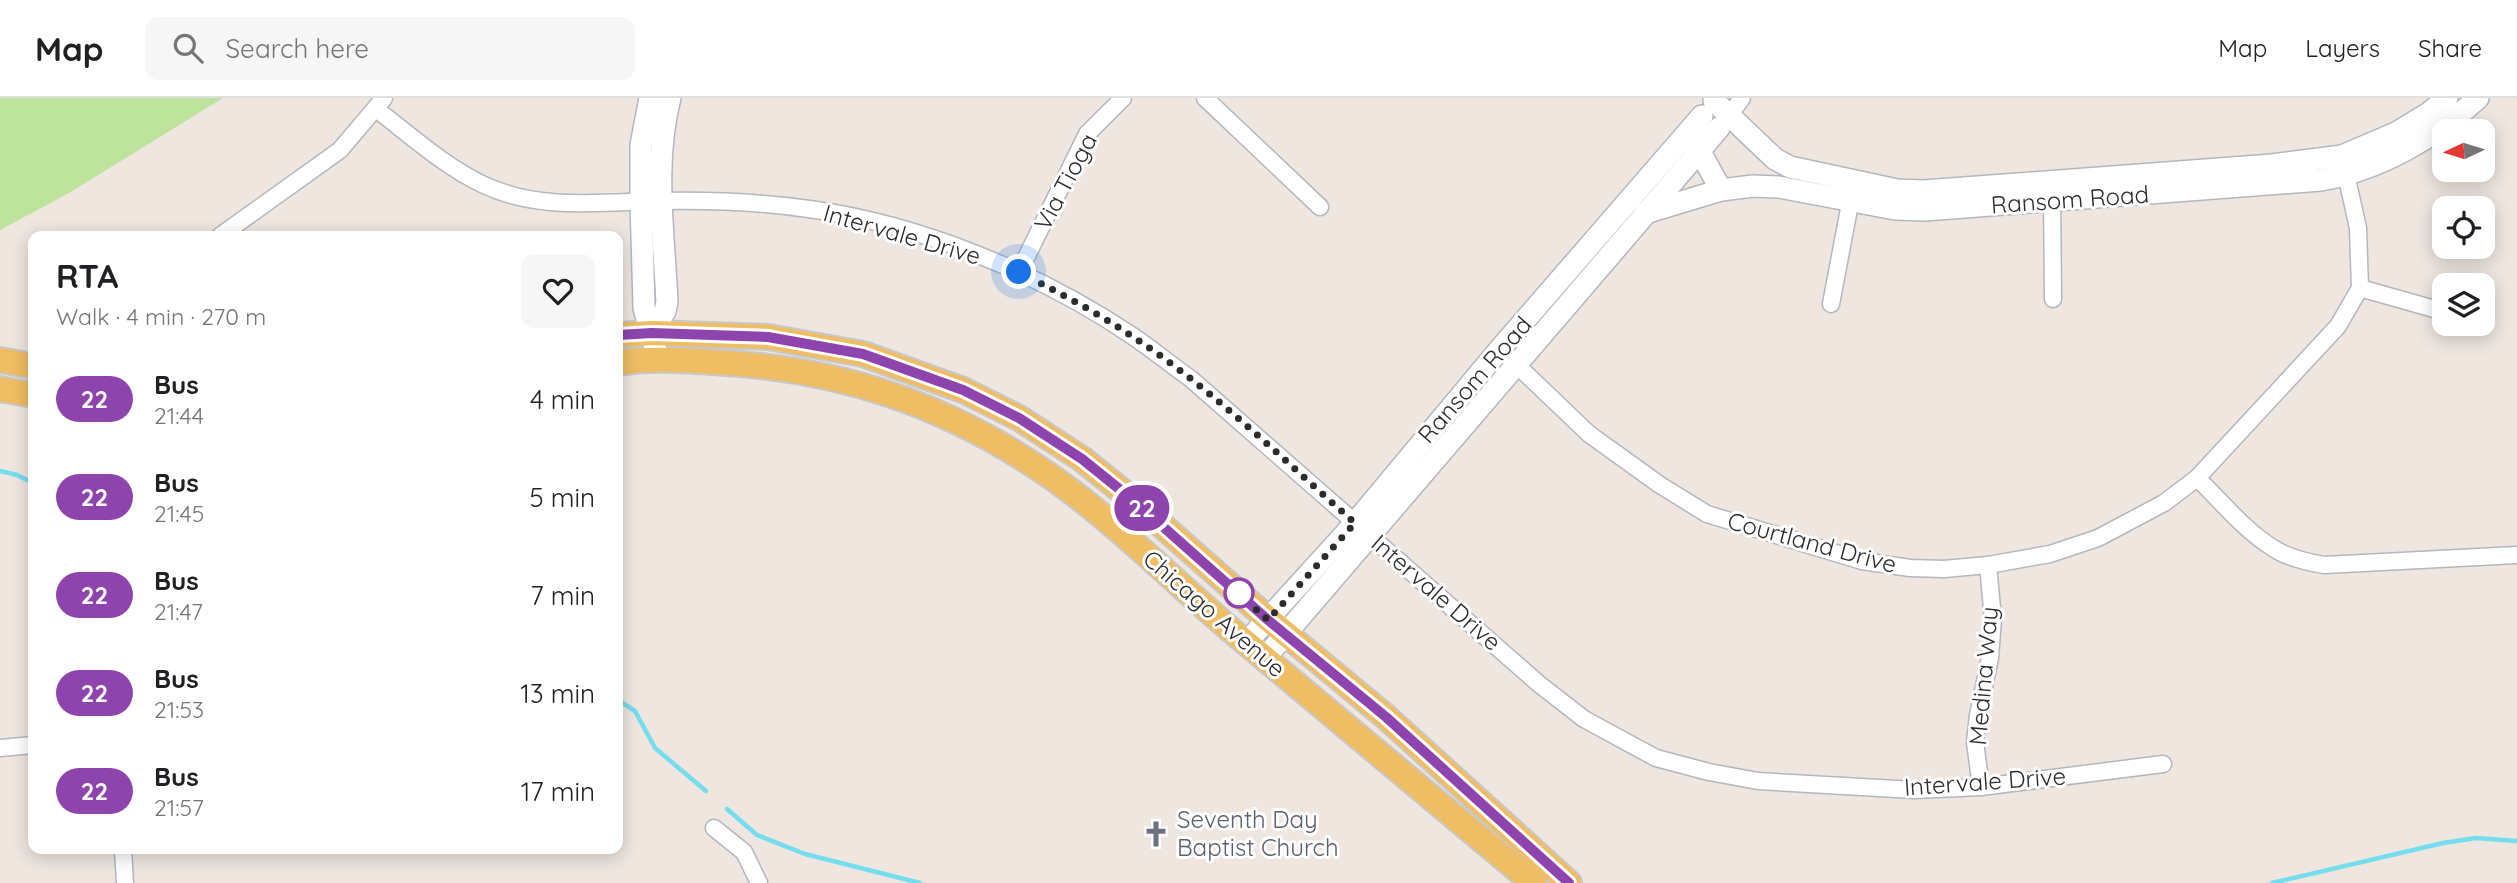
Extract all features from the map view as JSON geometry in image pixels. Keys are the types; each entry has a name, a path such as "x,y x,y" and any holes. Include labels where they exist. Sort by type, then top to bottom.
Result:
{"main road":[{"name":"Chicago Avenue","path":"623,335 652,333 768,337 863,354 963,390 1019,418 1082,459 1175,536 1277,627 1386,717 1569,883"},
{"name":"Chicago Avenue","path":"623,362 657,359 759,364 848,380 943,414 995,440 1054,479 1534,883"},
{"path":"0,360 28,365"},
{"path":"0,389 28,394"}],"street":[{"path":"650,98 641,145 652,201"},
{"path":"657,359 645,307 652,201 670,98"},
{"name":"Via Tioga","path":"1019,272 1087,134 1124,98"},
{"path":"1205,98 1320,207"},
{"name":"Ransom Road","path":"2344,166 2429,113 2447,98"},
{"name":"Ransom Road","path":"1645,214 1721,190 1753,186 1924,191 2052,190 2272,165 2344,166 2403,151 2439,129 2478,98"},
{"path":"227,231 340,150 380,103"},
{"name":"Intervale Drive","path":"380,103 461,172 510,194 564,203 733,201 811,209 882,225 952,246 1019,272 1130,335 1191,379 1557,698 1584,719 1656,758 1758,782 1914,790 1981,787 2163,764"},
{"name":"Ransom Road","path":"1508,357 1645,214 1698,152 1716,112"},
{"name":"Ransom Road","path":"1716,112 1775,159 1853,190"},
{"name":"Ransom Road","path":"1255,650 1363,529 1716,112"},
{"path":"1698,152 1721,190"},
{"path":"2344,166 2358,228 2360,288 2432,308"},
{"path":"1831,304 1853,190"},
{"path":"2052,190 2053,299"},
{"name":"Courtland Drive","path":"1508,357 1589,434 1660,485 1707,514 1861,561 1910,569 1944,569 1988,565 2050,554 2098,538 2164,503 2197,478 2320,348 2338,326 2360,288"},
{"path":"2197,478 2248,528 2273,548 2298,560 2324,565 2517,555"},
{"name":"Medina Way","path":"1981,787 1975,741 1990,659 1993,619 1988,565"},
{"path":"0,748 28,745"},
{"path":"714,828 744,852 759,883"},
{"path":"123,854 125,883"}],"green space":[{"path":"0,98 223,98 69,193 0,230"}],"waterway":[{"path":"0,471 28,480"},
{"path":"623,703 635,711 655,748 706,791"},
{"path":"727,809 757,835 805,854 920,883"},
{"path":"2272,883 2443,843 2476,838 2517,841"}],"bus line":[{"name":"22","path":"623,334 768,337 863,354 963,390 1019,418 1082,459 1133,500 1268,620 1386,717 1569,883"}],"place":[{"name":"Seventh Day Baptist Church","path":"1156,834"}],"route":[{"path":"1019,272 1130,335 1191,379 1355,523 1268,620 1237,592 1239,593"}]}
